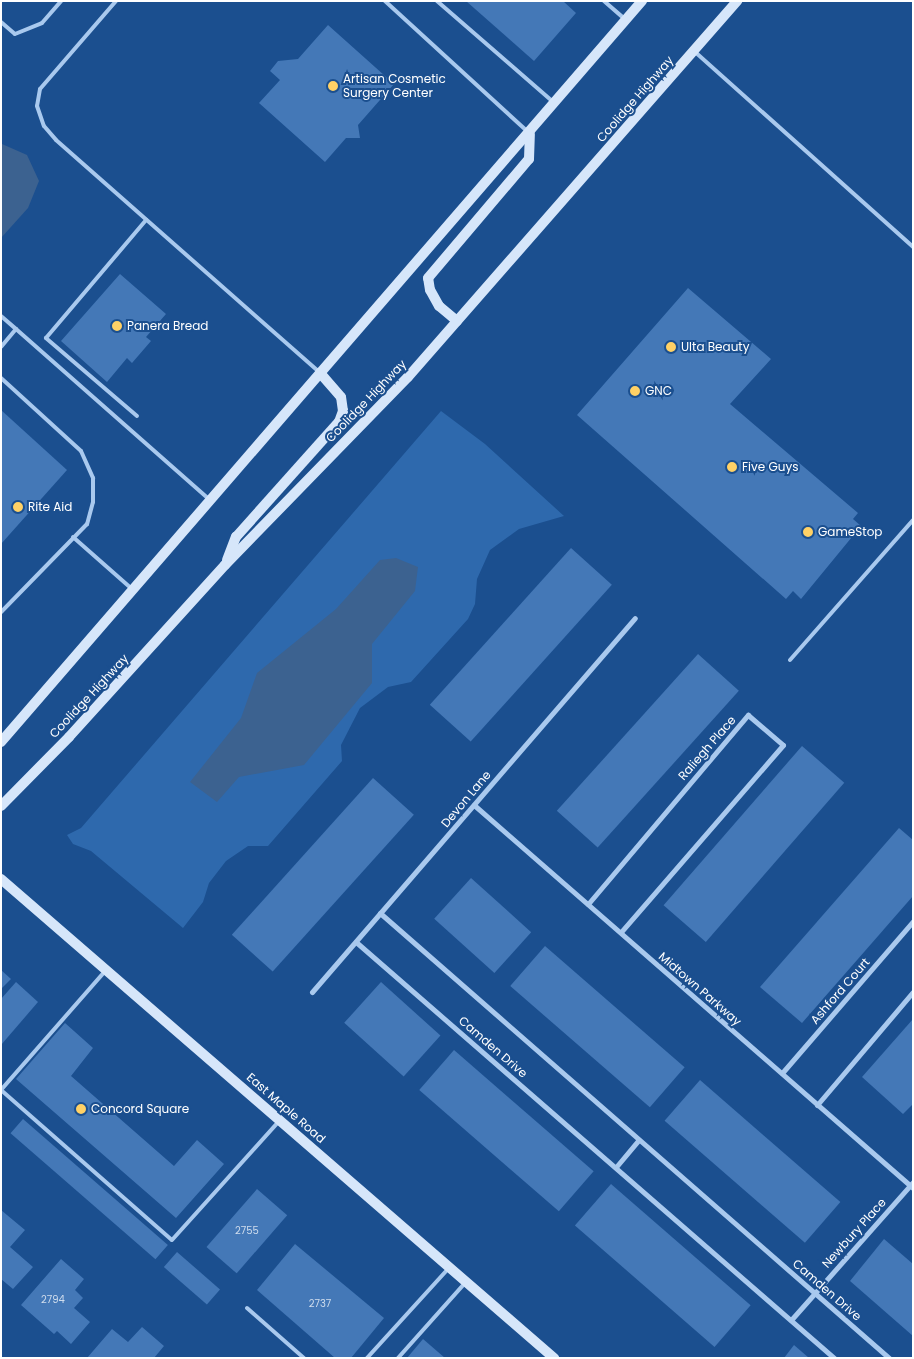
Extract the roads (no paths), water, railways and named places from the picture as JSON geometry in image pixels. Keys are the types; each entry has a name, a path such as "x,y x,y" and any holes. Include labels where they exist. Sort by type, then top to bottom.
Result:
{"main road":[{"path":"1,742 320,373 530,134 642,1"},
{"name":"Coolidge Highway","path":"1,806 70,737 226,564 401,384 737,1"},
{"path":"457,321 439,306 430,290 430,273 529,159 530,134"},
{"path":"226,564 236,537 339,422 343,412 341,398 320,373"},
{"name":"East Maple Road","path":"1,879 554,1358"}],"street":[{"name":"Devon Lane","path":"312,992 635,618"},
{"name":"Raliegh Place","path":"588,904 748,715 783,746 621,932"},
{"name":"Midtown Parkway","path":"474,805 817,1105 912,1185"},
{"name":"Camden Drive","path":"380,913 889,1358"},
{"name":"Ashford Court","path":"782,1074 913,921"},
{"name":"Camden Drive","path":"356,942 834,1358"},
{"path":"817,1105 913,992"},
{"path":"616,1167 639,1140"},
{"name":"Newbury Place","path":"791,1320 912,1185"}],"lane":[{"path":"1,22 15,34 42,23 61,1"},
{"path":"116,1 40,89 37,106 44,126 56,140 320,373"},
{"path":"385,1 530,134"},
{"path":"437,1 555,104"},
{"path":"604,1 626,20"},
{"path":"694,50 913,247"},
{"path":"137,416 46,338 146,220"},
{"path":"1,316 211,501"},
{"path":"1,347 16,329"},
{"path":"1,378 81,451 93,478 93,502 87,524 1,612"},
{"path":"790,660 913,520"},
{"path":"73,537 132,590"},
{"path":"106,969 1,1090 172,1240 280,1120"},
{"path":"367,1358 450,1267"},
{"path":"398,1358 466,1282"},
{"path":"247,1308 304,1358"}],"place":[{"name":"Artisan Cosmetic Surgery Center","path":"333,86"},
{"name":"Panera Bread","path":"117,326"},
{"name":"Ulta Beauty","path":"671,347"},
{"name":"GNC","path":"635,391"},
{"name":"Five Guys","path":"732,467"},
{"name":"Rite Aid","path":"18,507"},
{"name":"GameStop","path":"808,532"},
{"name":"Concord Square","path":"81,1109"}]}
